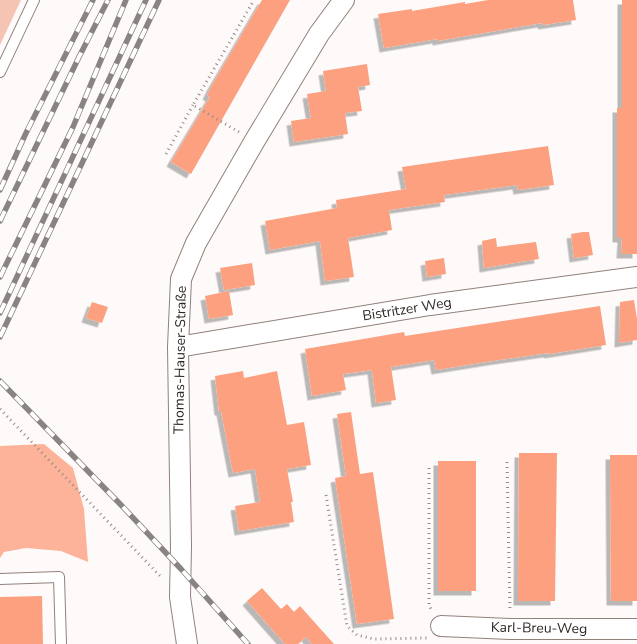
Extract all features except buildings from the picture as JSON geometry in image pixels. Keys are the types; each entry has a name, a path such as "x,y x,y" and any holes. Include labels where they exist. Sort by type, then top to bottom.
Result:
{"street":[{"name":"Thomas-Hauser-Straße","path":"188,644 180,597 178,347 181,279 196,243 254,142 319,34 344,0"},
{"name":"Bistritzer Weg","path":"178,347 430,305 637,277"},
{"name":"Karl-Breu-Weg","path":"440,626 637,628"}],"lane":[{"path":"0,72 34,0"},
{"path":"0,579 59,577 61,644"}],"path":[{"path":"166,154 254,0"},
{"path":"193,105 254,142"},
{"path":"0,409 180,597"},
{"path":"507,462 511,628"},
{"path":"326,495 348,626 357,636 374,639 429,638 440,626 429,605 429,468"}],"shaded area":[{"path":"0,0 21,0 0,45"},
{"path":"44,444 73,468 84,509 88,562 61,551 26,548 4,552 0,558 0,446"}],"railway":[{"path":"0,190 26,133 93,0"},
{"path":"0,221 108,0"},
{"path":"0,277 73,127 126,0"},
{"path":"0,313 146,0"},
{"path":"0,337 159,0"},
{"path":"0,381 122,506 248,644"}]}
